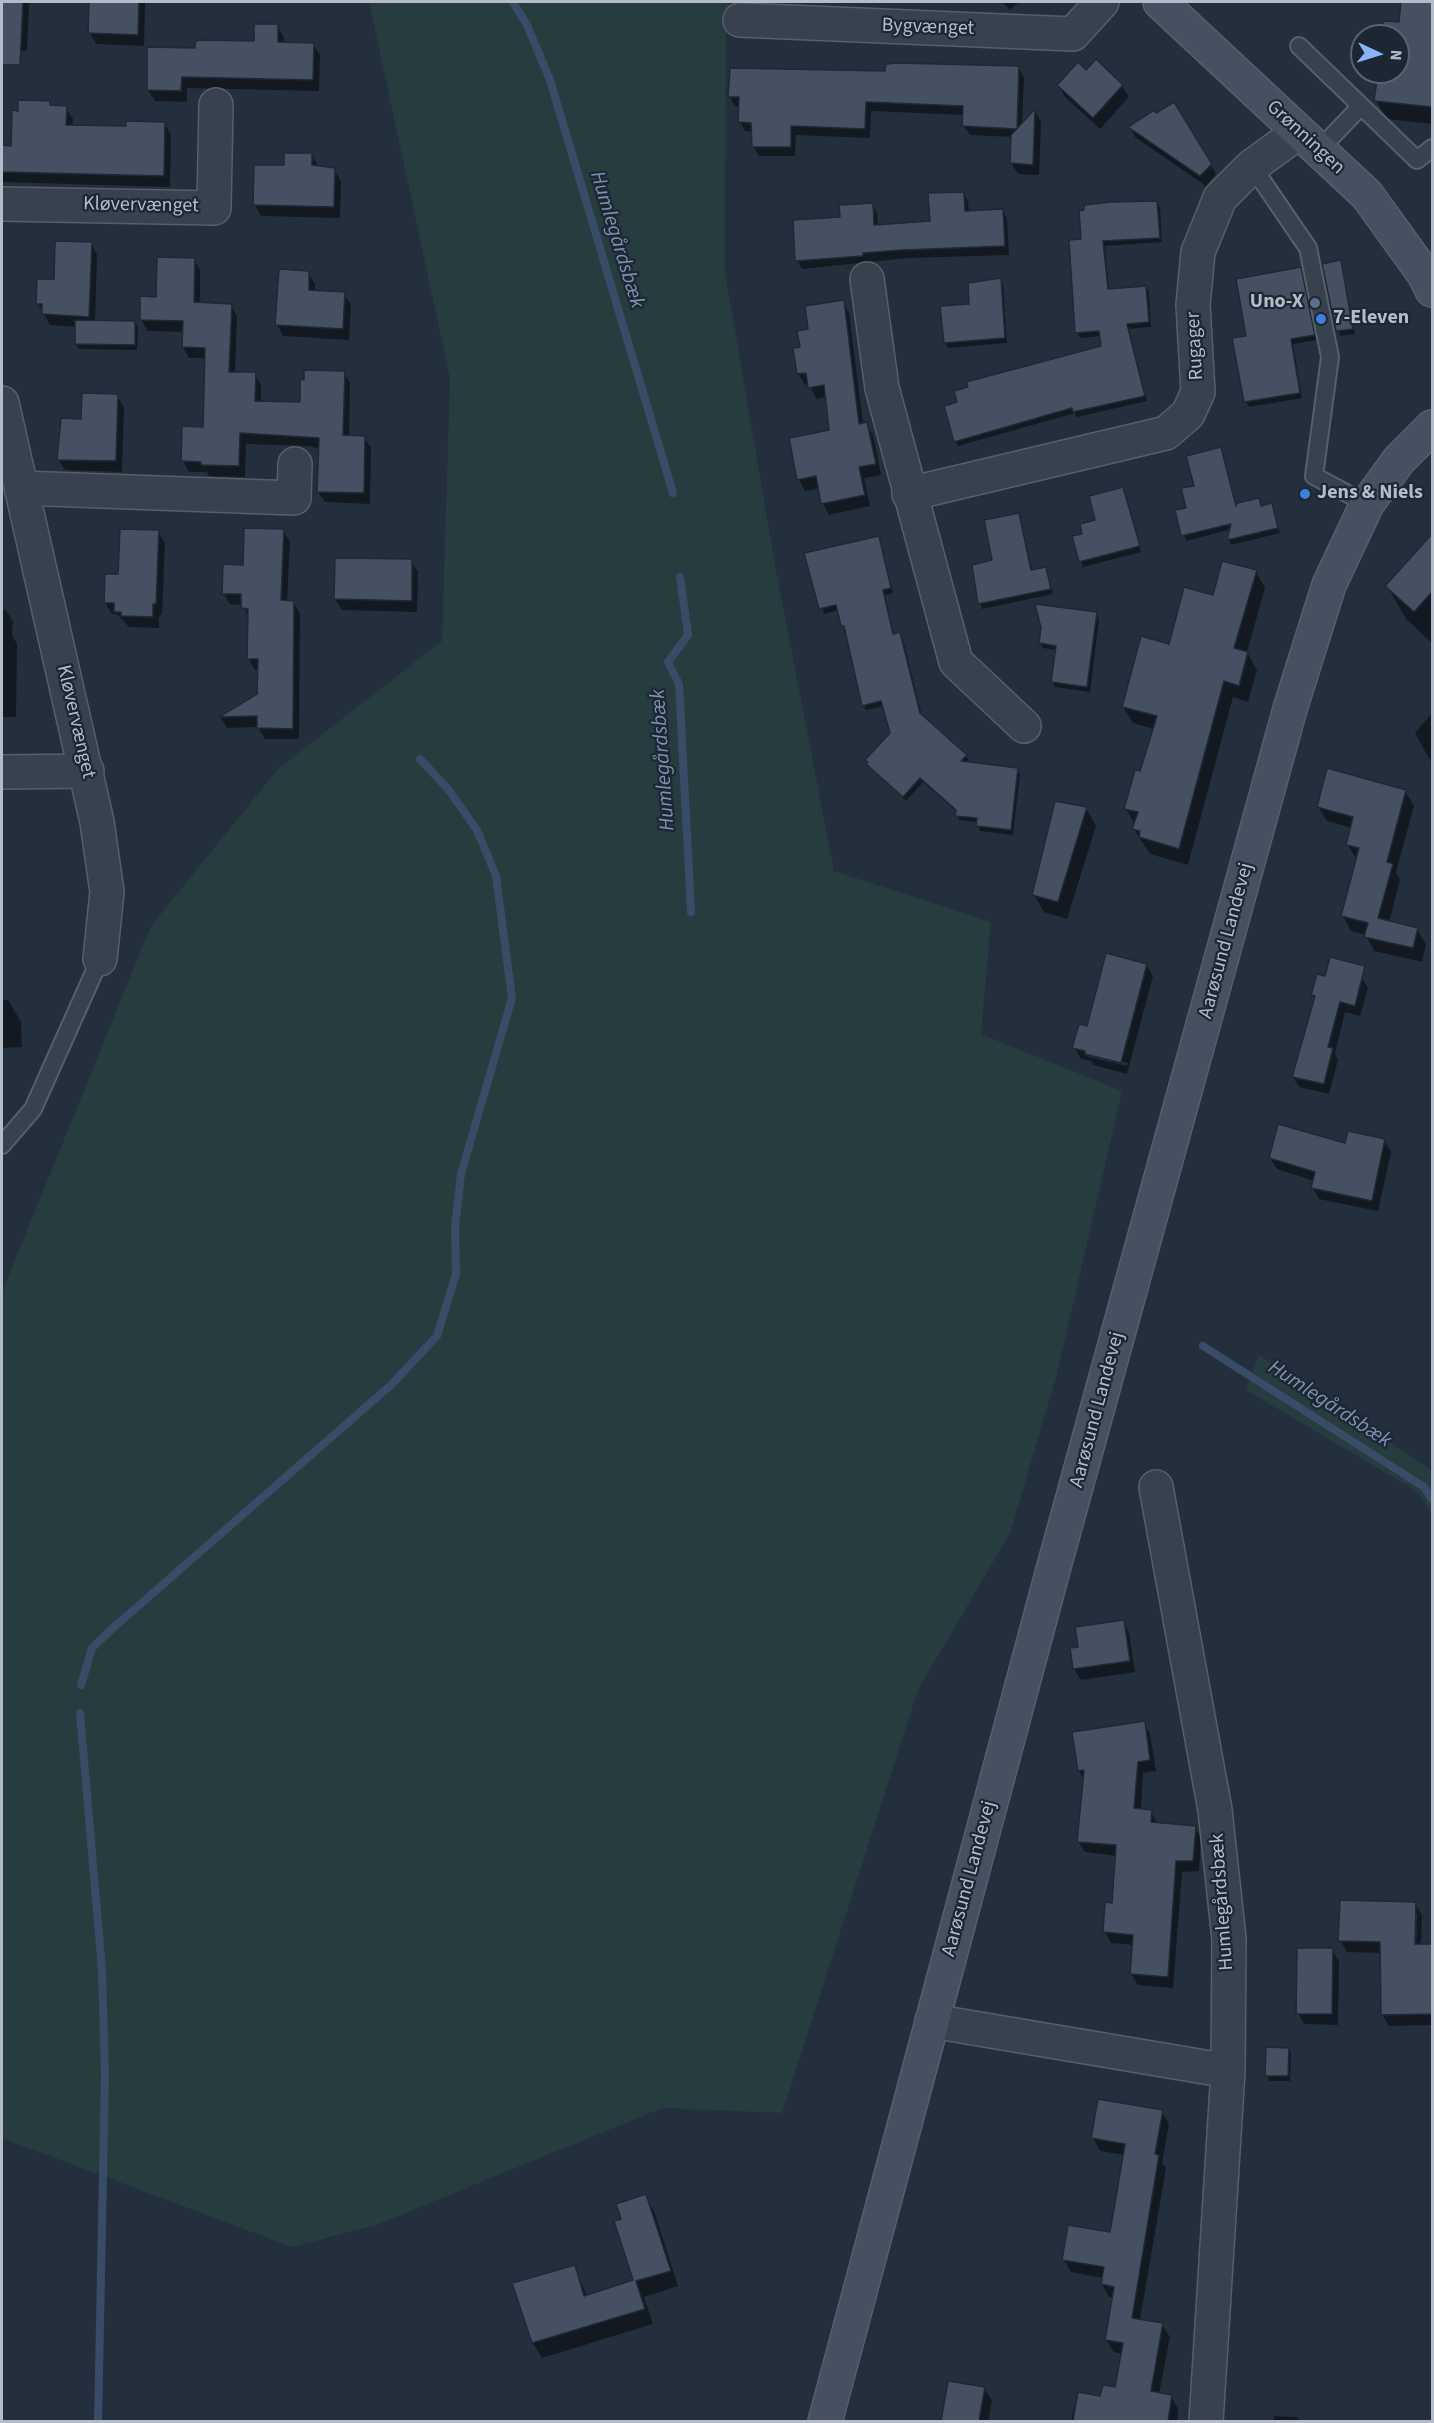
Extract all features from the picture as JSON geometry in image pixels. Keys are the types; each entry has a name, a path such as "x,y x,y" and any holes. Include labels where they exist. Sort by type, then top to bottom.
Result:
{"street":[{"name":"Bygvænget","path":"740,20 1073,34 1102,2"},
{"name":"Grønningen","path":"1160,2 1366,195 1430,276"},
{"name":"Kløvervænget","path":"2,204 214,208 216,105"},
{"name":"Rugager","path":"909,494 1166,433 1188,414 1198,392 1193,305 1198,252 1220,198 1252,166 1309,141"},
{"path":"867,279 882,388 956,662 1024,726"},
{"name":"Kløvervænget","path":"2,403 87,771 107,892 100,959"},
{"name":"Aarøsund Landevej","path":"825,2421 1290,709 1329,585 1367,504 1399,460 1432,427"},
{"path":"21,488 294,498 296,464"},
{"path":"2,772 87,771"},
{"name":"Humlegårdsbæk","path":"1156,1487 1215,1810 1229,1939 1228,2071 1206,2421"},
{"path":"932,2021 1228,2071"}],"lane":[{"path":"1299,46 1417,160 1432,148"},
{"path":"1309,141 1361,106"},
{"path":"1252,166 1308,248 1330,357 1314,476 1367,504"},
{"path":"2,1145 7,1142 33,1109 100,959"}],"green space":[{"path":"369,2 730,2 726,32 725,272 775,565 834,871 991,922 981,1034 1122,1091 1057,1374 1010,1533 918,1690 782,2113 662,2108 376,2225 292,2247 2,2138 2,1292 151,926 278,769 442,641 450,378"},
{"path":"1259,1355 1432,1471 1432,1512 1415,1490 1246,1390"}],"building":[{"path":"2,2 23,2 20,65 2,65"},
{"path":"89,2 139,2 138,35 88,33"},
{"path":"1401,2 1432,2 1432,107 1374,101 1376,84 1410,84 1410,24 1383,24 1383,21 1399,22"},
{"path":"254,24 278,24 278,42 314,43 313,80 182,77 181,91 147,90 147,47 195,48 195,42 199,40 254,41"},
{"path":"1096,59 1123,85 1093,118 1057,85 1078,62 1086,70"},
{"path":"886,64 1019,66 1017,129 962,126 963,106 866,102 865,129 791,126 791,147 752,147 751,123 738,122 739,97 728,97 730,68 885,71"},
{"path":"18,100 50,101 50,105 67,106 66,125 126,126 126,121 165,122 164,176 2,172 2,145 11,146 12,110 18,111"},
{"path":"1174,102 1212,164 1200,176 1128,127 1154,110 1156,113"},
{"path":"1035,109 1033,165 1010,163 1011,135"},
{"path":"284,153 312,153 312,165 335,168 334,207 253,205 254,165 284,165"},
{"path":"964,192 965,211 1003,209 1005,246 903,250 863,253 863,256 795,261 793,220 840,217 839,205 873,203 874,225 930,221 928,193"},
{"path":"1157,201 1160,238 1103,241 1108,289 1146,286 1149,322 1127,324 1145,396 1073,412 1072,408 954,442 944,406 957,402 954,391 968,387 966,382 1101,346 1099,331 1075,333 1069,240 1081,239 1079,211 1084,210 1084,205"},
{"path":"55,241 92,242 89,317 42,314 42,304 36,304 37,279 54,279"},
{"path":"157,257 195,258 194,302 232,304 229,372 256,372 255,401 300,402 300,379 304,380 304,370 345,371 343,435 365,436 364,493 317,492 319,438 240,433 239,466 201,465 201,462 181,461 182,426 203,427 205,348 182,347 183,321 140,320 140,296 156,297"},
{"path":"1341,260 1353,329 1336,331 1322,264"},
{"path":"1301,267 1315,335 1291,339 1300,393 1244,402 1232,338 1246,336 1236,279"},
{"path":"279,269 309,271 309,290 345,292 343,329 275,325"},
{"path":"1001,278 1005,338 944,343 940,306 969,304 968,283"},
{"path":"844,300 859,424 867,422 876,464 859,467 865,495 821,504 816,476 797,480 789,438 829,430 824,385 808,388 806,373 797,374 793,348 800,347 797,331 808,329 805,306"},
{"path":"75,320 135,321 135,345 75,344"},
{"path":"82,393 118,394 116,461 57,460 61,418 81,419"},
{"path":"1221,447 1236,506 1237,503 1259,498 1261,506 1272,503 1278,528 1227,540 1231,524 1181,536 1175,510 1186,508 1181,488 1194,486 1186,456"},
{"path":"1123,487 1140,546 1079,562 1072,536 1082,534 1080,524 1095,520 1089,496"},
{"path":"1019,513 1031,570 1046,567 1051,589 978,604 972,565 992,560 984,520"},
{"path":"244,528 284,529 281,600 294,601 293,729 257,728 257,716 219,717 257,694 258,659 247,659 248,609 241,608 241,594 222,594 223,564 243,565"},
{"path":"120,529 159,530 156,604 153,604 153,617 121,616 121,612 114,612 114,603 104,603 105,574 118,574"},
{"path":"1432,534 1432,592 1414,612 1385,586"},
{"path":"879,536 891,588 883,590 893,634 900,632 920,713 967,755 961,761 1018,768 1011,830 976,826 977,818 955,816 956,810 920,778 903,797 866,764 868,762 865,760 890,733 881,701 862,706 844,626 841,626 836,605 819,609 804,553"},
{"path":"335,558 412,559 412,601 334,599"},
{"path":"1222,561 1257,570 1234,648 1248,652 1239,686 1224,681 1179,849 1139,837 1140,831 1132,829 1138,812 1124,809 1135,770 1140,771 1157,716 1122,707 1141,636 1169,644 1184,587 1213,595"},
{"path":"1035,604 1097,612 1087,687 1051,682 1056,646 1039,643 1041,628"},
{"path":"1327,768 1406,790 1387,862 1393,864 1378,918 1418,928 1413,948 1364,937 1368,923 1341,916 1359,848 1346,845 1353,817 1317,807"},
{"path":"1055,801 1087,807 1058,902 1032,895"},
{"path":"1106,953 1147,964 1121,1063 1085,1054 1085,1051 1072,1048 1079,1024 1087,1026"},
{"path":"1330,957 1365,966 1355,1006 1340,1002 1328,1047 1333,1048 1324,1084 1292,1077 1315,996 1311,995 1317,974 1325,976"},
{"path":"1278,1124 1345,1143 1348,1131 1385,1139 1372,1201 1311,1188 1315,1172 1269,1158"},
{"path":"1124,1620 1130,1661 1073,1669 1070,1648 1078,1647 1075,1627"},
{"path":"1145,1721 1150,1760 1138,1762 1134,1808 1152,1810 1151,1822 1196,1826 1193,1861 1176,1861 1168,1977 1130,1974 1133,1935 1103,1932 1105,1902 1112,1903 1116,1845 1077,1842 1084,1770 1078,1771 1072,1732"},
{"path":"1340,1900 1416,1902 1415,1944 1432,1944 1432,2014 1381,2015 1380,1942 1338,1941"},
{"path":"1297,1948 1333,1948 1332,2014 1296,2014"},
{"path":"1266,2047 1289,2048 1288,2076 1265,2076"},
{"path":"1098,2099 1163,2110 1155,2154 1159,2155 1132,2318 1163,2323 1151,2391 1172,2395 1168,2421 1073,2421 1078,2392 1100,2396 1103,2385 1115,2387 1123,2343 1105,2340 1114,2287 1101,2284 1104,2267 1062,2260 1068,2225 1110,2232 1125,2144 1091,2138"},
{"path":"646,2194 671,2271 636,2281 645,2309 532,2343 512,2283 575,2265 584,2296 633,2280 614,2221 621,2219 616,2204"},
{"path":"948,2381 985,2387 979,2421 941,2421"}],"waterway":[{"name":"Humlegårdsbæk","path":"513,2 527,25 550,80 673,493"},
{"name":"Humlegårdsbæk","path":"680,577 688,635 668,662 679,684 691,912"},
{"path":"81,1685 92,1648 391,1385 437,1336 456,1274 455,1227 461,1174 512,998 496,876 477,830 448,789 420,759"},
{"name":"Humlegårdsbæk","path":"1203,1346 1424,1487 1432,1499"},
{"path":"80,1713 102,1970 105,2075 98,2422"}],"place":[{"name":"Uno-X","path":"1315,303"},
{"name":"7-Eleven","path":"1321,319"},
{"name":"Jens & Niels","path":"1305,494"}]}
